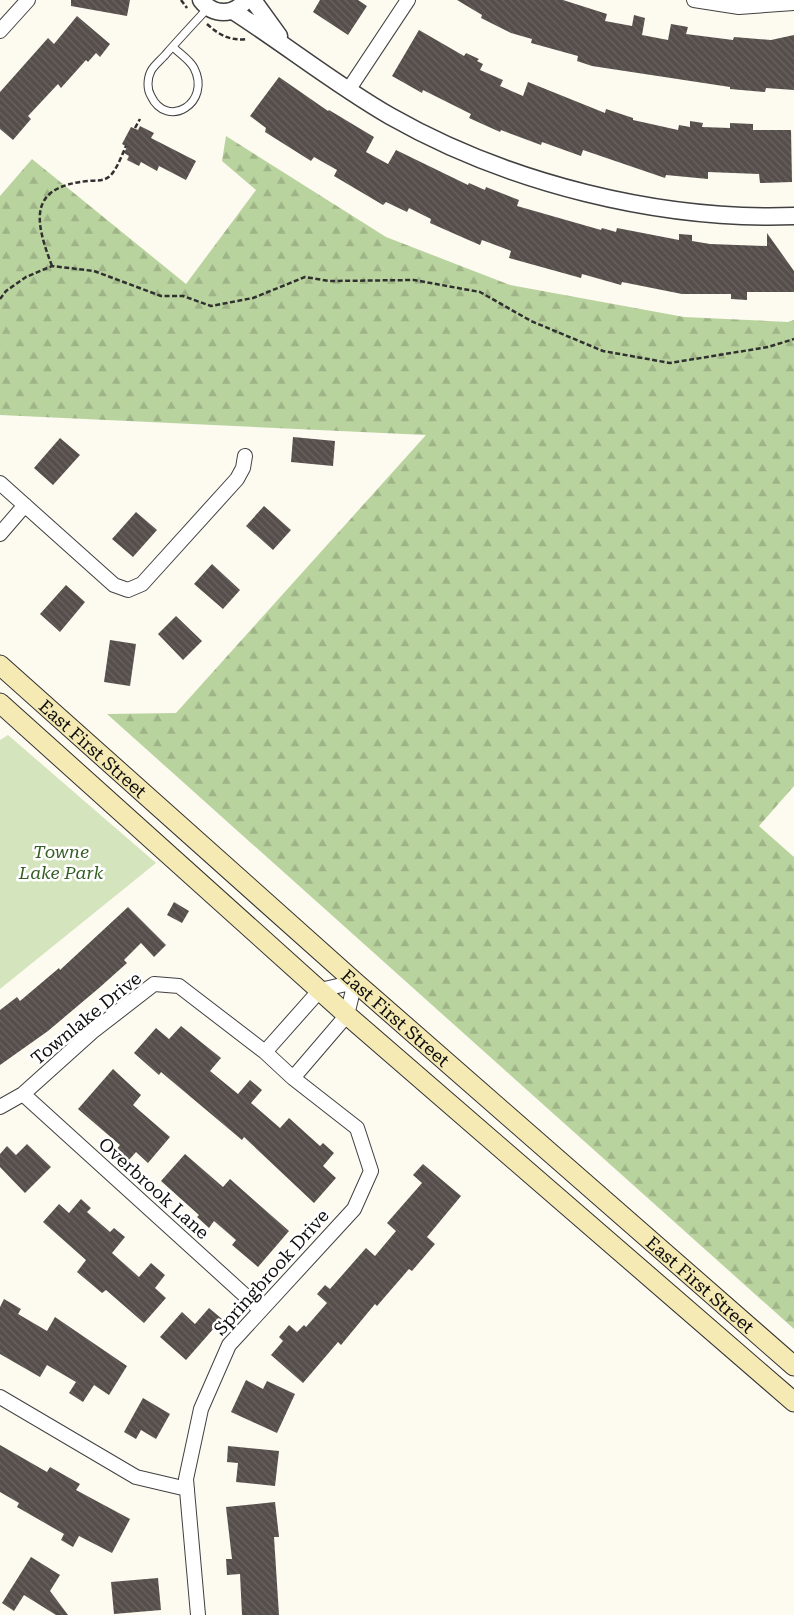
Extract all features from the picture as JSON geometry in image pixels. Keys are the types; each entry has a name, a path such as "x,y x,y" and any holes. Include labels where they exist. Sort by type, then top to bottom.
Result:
{"main road":[{"name":"East First Street","path":"0,664 355,982 794,1366"},
{"name":"East First Street","path":"0,703 347,1015 794,1402"}],"street":[{"path":"0,31 28,0"},
{"path":"233,11 246,0"},
{"path":"253,0 285,44"},
{"path":"349,89 408,0"},
{"path":"694,0 739,7 794,3"},
{"path":"199,6 218,12 233,11 390,116 440,141 538,181 591,194 691,212 794,216"},
{"path":"0,484 114,585 128,590 142,584 237,479 243,468 245,456"},
{"path":"0,534 25,505"},
{"path":"265,1052 320,990 355,982 347,1015 293,1078"},
{"name":"Townlake Drive","path":"0,1107 23,1094 92,1032 154,984 179,986 265,1052 293,1078"},
{"name":"Springbrook Drive","path":"198,1615 186,1480 201,1409 229,1345 354,1209 370,1171 357,1128 293,1078"},
{"name":"Overbrook Lane","path":"23,1094 260,1310"},
{"path":"0,1397 136,1477 187,1489"}],"lane":[{"path":"172,47 194,66 200,84 196,100 183,110 170,112 155,105 147,88 151,71 172,47 199,6"}],"path":[{"path":"181,0 199,6"},
{"path":"210,27 222,36 236,40 247,39 254,34"},
{"path":"135,128 140,119"},
{"path":"52,266 41,237 39,218 46,196 60,186 89,181 99,182 110,176 126,146"},
{"path":"0,298 26,277 52,266 94,271 161,296 183,296 211,306 253,298 306,278 329,281 414,280 480,292 531,321 603,351 670,363 768,346 794,339"}],"green space":[{"path":"226,136 386,237 510,285 684,317 788,322 794,320 794,786 759,826 794,857 794,1329 107,714 176,713 426,435 0,415 0,196 32,159 186,284 256,190 222,161"},
{"name":"Towne Lake Park","path":"8,735 156,863 0,989 0,740"}],"building":[{"path":"71,0 130,0 127,16 71,6"},
{"path":"320,0 358,0 367,6 348,35 313,12"},
{"path":"457,0 563,0 607,14 605,21 632,26 634,15 645,18 642,35 668,40 671,24 688,27 686,34 733,40 734,37 771,40 794,35 794,90 766,88 765,92 730,89 730,87 592,66 577,61 578,56 531,43 532,39 511,33 481,18 482,15"},
{"path":"77,16 110,44 100,57 96,53 88,62 86,60 61,88 58,84 28,116 31,119 13,140 0,129 0,92 48,38 54,44"},
{"path":"419,30 464,56 466,53 479,59 477,61 483,64 480,70 503,80 500,86 523,96 528,82 605,113 606,109 633,118 633,120 678,130 679,125 690,127 690,121 703,123 702,127 730,128 730,123 753,124 753,130 791,130 792,182 760,183 759,174 708,172 708,179 666,175 665,178 583,150 581,156 542,142 541,145 501,130 500,132 469,118 471,114 423,90 422,93 392,76"},
{"path":"279,77 328,111 374,137 366,152 388,164 396,150 468,185 469,183 485,190 486,187 519,200 517,206 601,230 602,228 616,232 617,228 679,240 679,234 692,235 692,241 710,244 767,246 767,233 794,271 794,292 747,292 747,300 731,299 731,294 682,294 622,282 621,285 582,274 581,278 509,258 511,251 482,240 480,245 430,223 431,219 409,208 407,212 386,202 383,205 334,176 337,170 314,157 311,161 265,132 266,128 250,116"},
{"path":"140,126 154,133 151,138 196,161 186,180 159,166 157,171 141,162 139,166 127,160 129,156 124,153 127,147 122,144 131,127 138,130"},
{"path":"293,437 335,441 333,466 291,462"},
{"path":"60,438 80,455 53,485 34,468"},
{"path":"264,506 291,530 273,550 246,526"},
{"path":"136,512 157,530 133,557 112,539"},
{"path":"212,564 240,590 223,609 194,584"},
{"path":"66,585 85,602 60,632 40,614"},
{"path":"176,616 202,641 183,660 158,634"},
{"path":"110,640 136,644 130,686 104,682"},
{"path":"174,902 189,911 182,923 167,915"},
{"path":"128,907 166,945 154,957 141,943 124,960 127,963 99,988 48,1031 0,1065 0,1010 17,997 20,1001 59,968 60,970"},
{"path":"181,1026 221,1058 210,1071 238,1094 250,1080 262,1090 251,1103 280,1128 289,1118 320,1146 323,1143 334,1153 323,1166 336,1178 314,1203 244,1137 242,1140 161,1072 159,1075 134,1053 156,1028 169,1039"},
{"path":"113,1069 141,1095 133,1105 170,1137 148,1163 136,1152 128,1161 116,1150 120,1145 78,1109"},
{"path":"27,1144 51,1167 25,1193 0,1167 0,1154 7,1146 16,1155"},
{"path":"185,1154 223,1187 230,1179 289,1231 258,1267 232,1245 236,1240 214,1221 209,1228 197,1217 199,1215 161,1181"},
{"path":"423,1164 461,1196 427,1237 435,1244 412,1271 409,1269 377,1306 375,1304 341,1345 338,1342 303,1383 271,1355 283,1341 279,1337 289,1325 297,1332 304,1325 306,1327 327,1303 317,1294 325,1285 330,1289 366,1248 375,1256 396,1231 387,1223 422,1183 413,1175"},
{"path":"81,1199 91,1208 87,1212 110,1232 114,1228 125,1237 112,1253 139,1277 151,1263 165,1275 155,1288 166,1298 144,1323 106,1290 102,1293 77,1272 86,1260 43,1222 59,1204 69,1213"},
{"path":"4,1299 21,1309 18,1314 47,1331 55,1317 127,1366 109,1395 94,1385 83,1402 69,1393 76,1382 47,1365 40,1377 0,1354 0,1307"},
{"path":"209,1308 222,1319 186,1360 160,1337 182,1312 195,1324"},
{"path":"246,1380 263,1389 267,1381 295,1394 277,1433 231,1412"},
{"path":"143,1398 170,1414 156,1439 141,1430 136,1439 124,1432"},
{"path":"0,1445 47,1472 50,1467 80,1484 76,1490 130,1519 112,1553 79,1536 73,1547 61,1540 64,1534 17,1507 19,1503 0,1492"},
{"path":"228,1446 279,1451 275,1486 236,1482 238,1463 227,1462"},
{"path":"275,1502 279,1537 274,1537 279,1615 242,1615 240,1574 227,1575 226,1559 232,1559 226,1507"},
{"path":"31,1557 60,1575 50,1591 68,1615 56,1615 24,1595 14,1611 2,1603"},
{"path":"158,1578 161,1610 114,1614 111,1582"}]}
